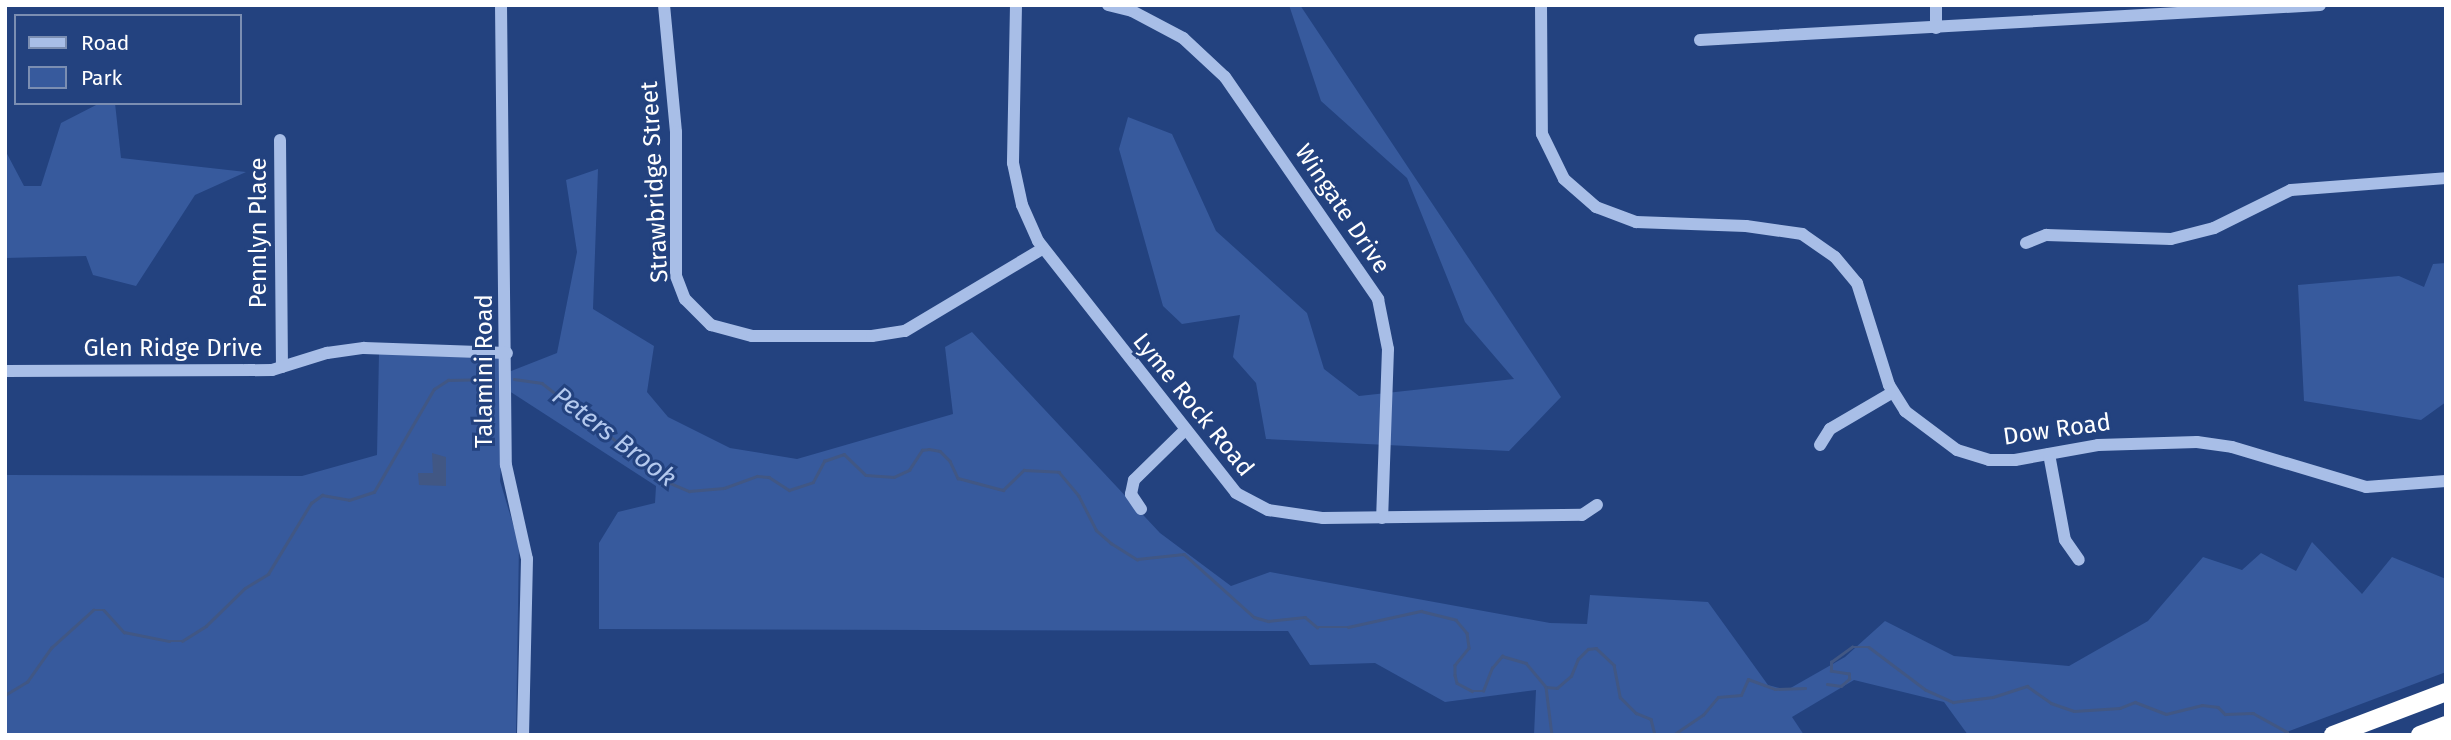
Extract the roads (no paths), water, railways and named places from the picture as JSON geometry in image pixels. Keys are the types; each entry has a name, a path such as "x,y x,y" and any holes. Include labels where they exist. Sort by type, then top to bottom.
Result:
{"highway":[{"path":"2333,735 2446,692"},
{"path":"2420,735 2446,725"}],"street":[{"name":"Talamini Road","path":"501,5 507,353 506,465 527,559 523,735"},
{"name":"Strawbridge Street","path":"664,5 676,132 676,276 685,299 711,325 752,335 873,336 905,331 1042,249"},
{"name":"Lyme Rock Road","path":"1016,5 1015,180 1042,249 1184,431 1236,493 1268,510 1322,518 1583,515 1597,505"},
{"name":"Wingate Drive","path":"1108,5 1132,11 1183,38 1225,77 1378,299 1388,349 1382,518"},
{"name":"Dow Road","path":"1541,5 1541,121 1564,179 1596,207 1636,222 1773,228 1802,234 1845,267 1861,289 1894,392 1905,411 1957,450 1989,460 2143,440 2197,442 2232,447 2366,487 2446,481"},
{"path":"1936,5 1936,28"},
{"path":"1700,40 2320,5"},
{"name":"Pennlyn Place","path":"280,140 282,368"},
{"path":"2026,243 2046,234 2171,239 2214,228 2291,190 2446,178"},
{"name":"Glen Ridge Drive","path":"5,371 282,368 327,353 364,348 507,353"},
{"path":"1820,445 1830,429 1894,392"},
{"path":"1140,509 1131,494 1134,480 1184,431"},
{"path":"2049,454 2065,540 2079,560"}],"waterway":[{"name":"Peters Brook","path":"5,695 27,682 51,648 93,610 104,610 124,632 169,641 182,641 206,626 245,588 268,574 311,503 322,495 349,500 374,492 434,389 448,380 494,379"},
{"name":"Peters Brook","path":"514,379 542,383 670,483 689,491 724,488 757,476 769,477 789,490 813,482 824,461 844,454 866,475 894,477 909,470 922,450 929,449 940,451 950,461 958,478 1003,490 1024,470 1059,472 1079,496 1096,530 1111,543 1137,559 1184,554 1254,617 1268,621 1305,617 1317,627 1348,627 1421,611 1456,620 1467,633 1469,648 1455,665 1455,675 1457,683 1472,691 1483,691 1492,668 1502,656 1526,663 1546,687 1557,688 1571,676 1578,659 1588,649 1596,648 1614,665 1620,697 1636,713 1651,719 1655,735"},
{"name":"Peters Brook","path":"1827,684 1841,686 1849,679 1849,674 1831,671 1831,662 1852,647 1869,647 1926,690 1953,702 1993,697 2027,686 2051,703 2074,711 2120,708 2135,702 2166,714 2202,705 2218,707 2225,714 2253,713 2287,732"},
{"name":"Peters Brook","path":"1673,735 1703,715 1718,697 1741,695 1748,679 1775,689 1805,688"},
{"path":"1546,687 1552,735"}]}
